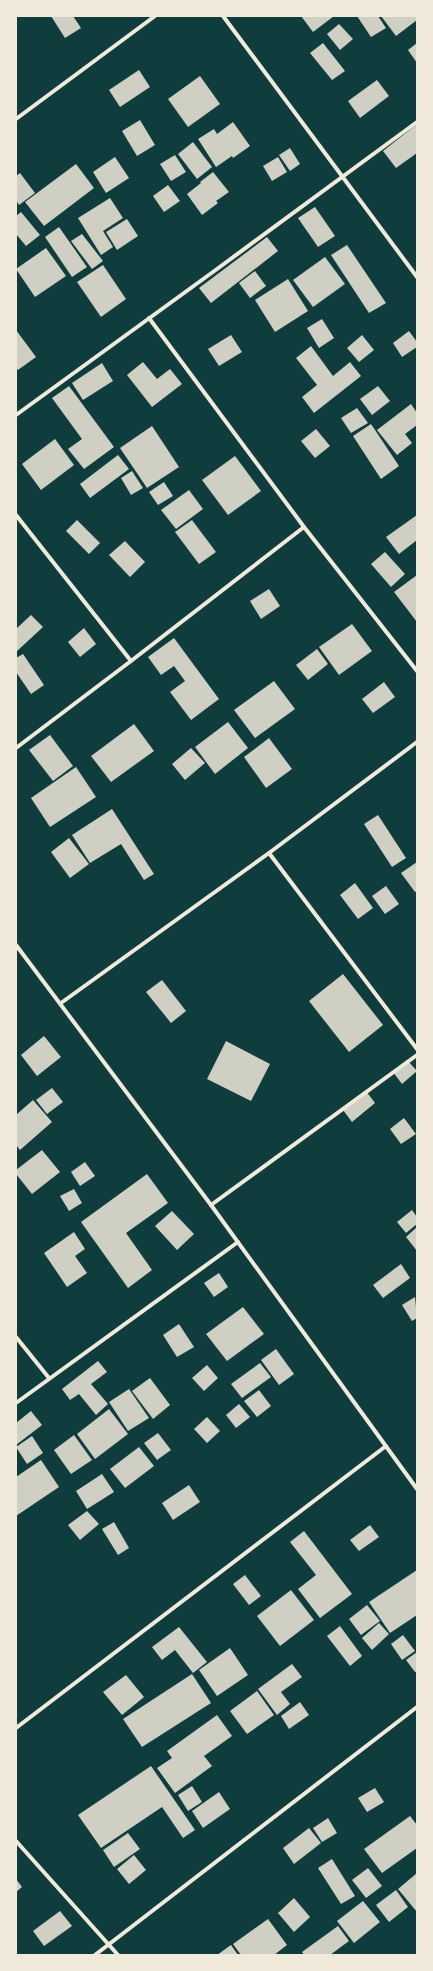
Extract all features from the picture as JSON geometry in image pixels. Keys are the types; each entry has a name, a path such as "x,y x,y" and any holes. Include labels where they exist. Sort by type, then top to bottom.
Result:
{"street":[{"path":"16,119 155,16"},
{"path":"223,16 417,277"},
{"path":"16,414 150,318 417,122"},
{"path":"150,318 304,527 417,671"},
{"path":"16,515 131,661"},
{"path":"16,748 304,527"},
{"path":"61,1003 269,853 417,742"},
{"path":"269,853 417,1049"},
{"path":"16,947 61,1003 211,1205 417,1489"},
{"path":"211,1205 417,1055"},
{"path":"16,1403 238,1242"},
{"path":"16,1337 49,1378"},
{"path":"16,1728 386,1446"},
{"path":"95,1955 417,1707"},
{"path":"16,1841 110,1943 118,1955"}],"building":[{"path":"51,16 73,16 81,28 65,38"},
{"path":"301,16 334,16 313,32"},
{"path":"357,16 378,16 386,28 371,37"},
{"path":"381,16 417,16 417,20 396,36"},
{"path":"339,24 353,39 340,50 327,34"},
{"path":"323,43 345,71 332,80 310,53"},
{"path":"417,43 417,63 408,50"},
{"path":"139,70 150,87 120,107 109,90"},
{"path":"200,76 220,104 188,127 168,99"},
{"path":"377,80 389,96 360,118 348,101"},
{"path":"140,120 155,145 137,156 122,131"},
{"path":"233,122 250,146 233,158 232,156 216,167 198,139 214,129 217,134"},
{"path":"416,125 417,153 396,168 383,151"},
{"path":"193,142 212,167 197,179 178,154"},
{"path":"290,148 300,164 290,171 279,155"},
{"path":"175,155 186,172 171,181 160,164"},
{"path":"115,157 129,178 106,193 93,172"},
{"path":"278,157 287,172 272,181 263,166"},
{"path":"76,164 94,188 44,226 25,202"},
{"path":"213,172 229,192 216,201 218,203 202,215 187,194"},
{"path":"20,173 35,193 19,205 16,200 16,176"},
{"path":"168,185 180,201 164,212 153,196"},
{"path":"110,198 123,218 103,231 113,247 101,255 78,218"},
{"path":"315,207 335,236 318,247 298,218"},
{"path":"21,212 40,235 26,246 16,234 16,216"},
{"path":"127,219 138,236 117,250 106,232"},
{"path":"59,227 87,267 72,277 45,237"},
{"path":"82,234 103,261 92,269 71,241"},
{"path":"267,237 278,251 211,303 199,288"},
{"path":"347,245 386,303 369,313 331,255"},
{"path":"46,248 66,276 35,297 16,269"},
{"path":"325,257 345,284 313,307 293,280"},
{"path":"103,265 126,299 101,317 77,282"},
{"path":"255,271 266,286 250,298 239,283"},
{"path":"288,279 308,311 275,332 255,300"},
{"path":"322,319 334,338 319,348 307,328"},
{"path":"16,330 36,357 18,370 16,368"},
{"path":"409,331 417,342 417,347 402,357 393,343"},
{"path":"231,335 242,352 219,366 208,349"},
{"path":"362,335 374,350 359,362 347,348"},
{"path":"311,346 333,376 350,362 361,376 314,413 302,397 317,385 296,358"},
{"path":"143,362 157,379 170,369 182,384 152,407 127,375"},
{"path":"102,363 113,381 83,400 72,383"},
{"path":"69,386 114,447 84,469 68,449 82,439 52,398"},
{"path":"378,386 390,401 372,415 360,399"},
{"path":"411,404 417,413 417,425 405,434 412,443 397,455 377,430"},
{"path":"357,408 368,423 351,433 341,418"},
{"path":"371,424 399,466 381,479 353,436"},
{"path":"152,426 179,467 147,488 120,448"},
{"path":"316,429 330,446 315,458 301,441"},
{"path":"55,439 74,465 41,490 22,464"},
{"path":"118,455 129,469 90,498 80,484"},
{"path":"235,456 261,491 228,515 202,480"},
{"path":"132,471 143,488 131,495 121,478"},
{"path":"164,482 173,496 158,505 149,492"},
{"path":"189,490 203,509 176,529 161,510"},
{"path":"417,515 417,540 399,554 386,537"},
{"path":"77,520 100,543 89,554 66,531"},
{"path":"192,520 216,552 199,564 175,532"},
{"path":"125,541 145,562 130,577 109,555"},
{"path":"385,552 405,574 391,587 371,564"},
{"path":"417,575 417,622 394,592"},
{"path":"269,589 280,606 261,619 250,601"},
{"path":"31,615 43,627 16,652 16,629"},
{"path":"352,624 372,651 339,675 319,647"},
{"path":"84,628 96,644 80,657 68,642"},
{"path":"174,638 219,699 191,720 170,692 185,681 174,666 161,675 148,657"},
{"path":"317,649 328,664 308,680 296,665"},
{"path":"23,654 44,685 31,694 16,672 16,658"},
{"path":"274,681 295,709 255,738 234,710"},
{"path":"384,682 395,697 373,713 362,699"},
{"path":"228,722 248,748 215,774 195,747"},
{"path":"134,724 154,751 111,782 91,756"},
{"path":"50,735 73,766 53,781 29,750"},
{"path":"269,738 292,769 266,788 244,757"},
{"path":"191,748 205,763 185,780 172,764"},
{"path":"76,767 96,797 50,827 31,798"},
{"path":"112,809 154,874 144,880 121,844 90,863 72,835"},
{"path":"378,815 406,858 392,867 364,824"},
{"path":"69,838 89,864 70,878 51,852"},
{"path":"417,862 417,891 415,892 401,873"},
{"path":"355,883 373,908 358,919 340,895"},
{"path":"386,886 399,904 385,914 372,896"},
{"path":"343,974 383,1025 349,1052 309,1001"},
{"path":"162,980 186,1011 171,1023 146,992"},
{"path":"44,1036 61,1057 37,1076 21,1055"},
{"path":"226,1041 270,1064 251,1101 207,1079"},
{"path":"407,1060 417,1071 402,1084 393,1072"},
{"path":"52,1088 63,1102 47,1114 36,1100"},
{"path":"366,1091 375,1103 352,1122 343,1110"},
{"path":"33,1100 52,1122 20,1150 16,1145 16,1115"},
{"path":"404,1118 416,1134 401,1144 390,1129"},
{"path":"42,1150 60,1172 32,1194 16,1174 16,1170"},
{"path":"85,1162 95,1176 80,1186 71,1172"},
{"path":"147,1174 168,1203 126,1233 152,1270 128,1288 81,1222"},
{"path":"74,1189 82,1203 69,1211 60,1196"},
{"path":"412,1210 417,1217 417,1224 406,1233 397,1222"},
{"path":"172,1211 194,1234 177,1250 155,1226"},
{"path":"417,1227 417,1251 406,1237"},
{"path":"74,1232 85,1249 75,1256 87,1273 67,1287 44,1253"},
{"path":"401,1264 410,1278 383,1298 373,1285"},
{"path":"219,1273 228,1287 214,1297 204,1283"},
{"path":"415,1297 417,1318 412,1321 402,1305"},
{"path":"243,1307 264,1334 227,1361 206,1334"},
{"path":"179,1324 194,1347 177,1357 163,1335"},
{"path":"276,1349 294,1374 279,1385 261,1360"},
{"path":"98,1361 107,1372 91,1384 108,1404 96,1415 79,1394 70,1400 62,1389"},
{"path":"260,1363 271,1377 242,1398 231,1384"},
{"path":"207,1365 218,1378 204,1391 192,1378"},
{"path":"150,1378 170,1405 153,1419 132,1391"},
{"path":"129,1389 149,1418 128,1431 109,1402"},
{"path":"259,1390 271,1406 257,1417 244,1401"},
{"path":"239,1404 250,1417 236,1428 226,1415"},
{"path":"109,1409 128,1434 95,1459 77,1434"},
{"path":"31,1411 42,1425 16,1445 16,1423"},
{"path":"207,1417 220,1431 207,1443 194,1429"},
{"path":"158,1433 171,1450 157,1460 144,1443"},
{"path":"74,1435 92,1460 71,1474 54,1450"},
{"path":"32,1436 43,1453 27,1464 16,1447"},
{"path":"139,1447 154,1466 125,1488 110,1469"},
{"path":"41,1460 59,1487 16,1516 16,1477"},
{"path":"102,1474 114,1492 87,1509 76,1491"},
{"path":"189,1485 200,1502 173,1520 162,1503"},
{"path":"87,1511 99,1524 80,1540 68,1525"},
{"path":"114,1522 129,1548 118,1555 102,1529"},
{"path":"370,1525 379,1537 359,1551 350,1540"},
{"path":"304,1531 352,1594 320,1618 298,1589 316,1575 290,1542"},
{"path":"417,1570 417,1615 390,1633 369,1602"},
{"path":"245,1575 261,1596 249,1605 233,1584"},
{"path":"291,1590 314,1620 280,1646 257,1616"},
{"path":"367,1605 380,1621 361,1635 349,1619"},
{"path":"379,1623 389,1634 372,1650 362,1638"},
{"path":"340,1626 362,1656 350,1666 327,1636"},
{"path":"179,1627 207,1662 193,1673 175,1650 162,1660 152,1647"},
{"path":"403,1635 415,1651 402,1660 391,1644"},
{"path":"230,1648 248,1675 217,1696 199,1670"},
{"path":"417,1652 417,1671 415,1672 406,1660"},
{"path":"292,1664 302,1677 281,1692 290,1704 277,1715 258,1689"},
{"path":"192,1674 211,1703 142,1747 123,1719"},
{"path":"126,1675 144,1697 122,1715 103,1692"},
{"path":"257,1691 274,1715 247,1734 230,1711"},
{"path":"300,1702 309,1715 289,1729 281,1716"},
{"path":"217,1715 232,1736 204,1756 212,1766 175,1793 157,1768 172,1758 167,1751"},
{"path":"151,1766 195,1830 183,1838 162,1807 101,1848 78,1815"},
{"path":"192,1786 202,1802 188,1811 178,1795"},
{"path":"375,1788 384,1802 367,1812 358,1798"},
{"path":"219,1792 230,1809 203,1828 192,1811"},
{"path":"410,1816 417,1825 417,1848 382,1873 364,1849"},
{"path":"328,1818 337,1833 322,1842 313,1828"},
{"path":"309,1828 321,1843 294,1864 283,1848"},
{"path":"128,1833 140,1849 114,1867 103,1850"},
{"path":"134,1855 146,1870 129,1884 117,1869"},
{"path":"332,1859 355,1896 341,1904 318,1868"},
{"path":"368,1868 382,1886 366,1898 352,1880"},
{"path":"417,1873 417,1912 398,1889"},
{"path":"16,1879 22,1887 16,1892"},
{"path":"396,1890 408,1907 389,1922 376,1905"},
{"path":"294,1898 310,1917 294,1932 278,1913"},
{"path":"363,1901 380,1922 354,1943 337,1921"},
{"path":"60,1911 72,1926 44,1946 33,1931"},
{"path":"268,1919 287,1945 274,1955 241,1955 233,1944"},
{"path":"338,1926 349,1941 330,1955 304,1955 302,1952"},
{"path":"231,1945 238,1955 217,1955"}]}
